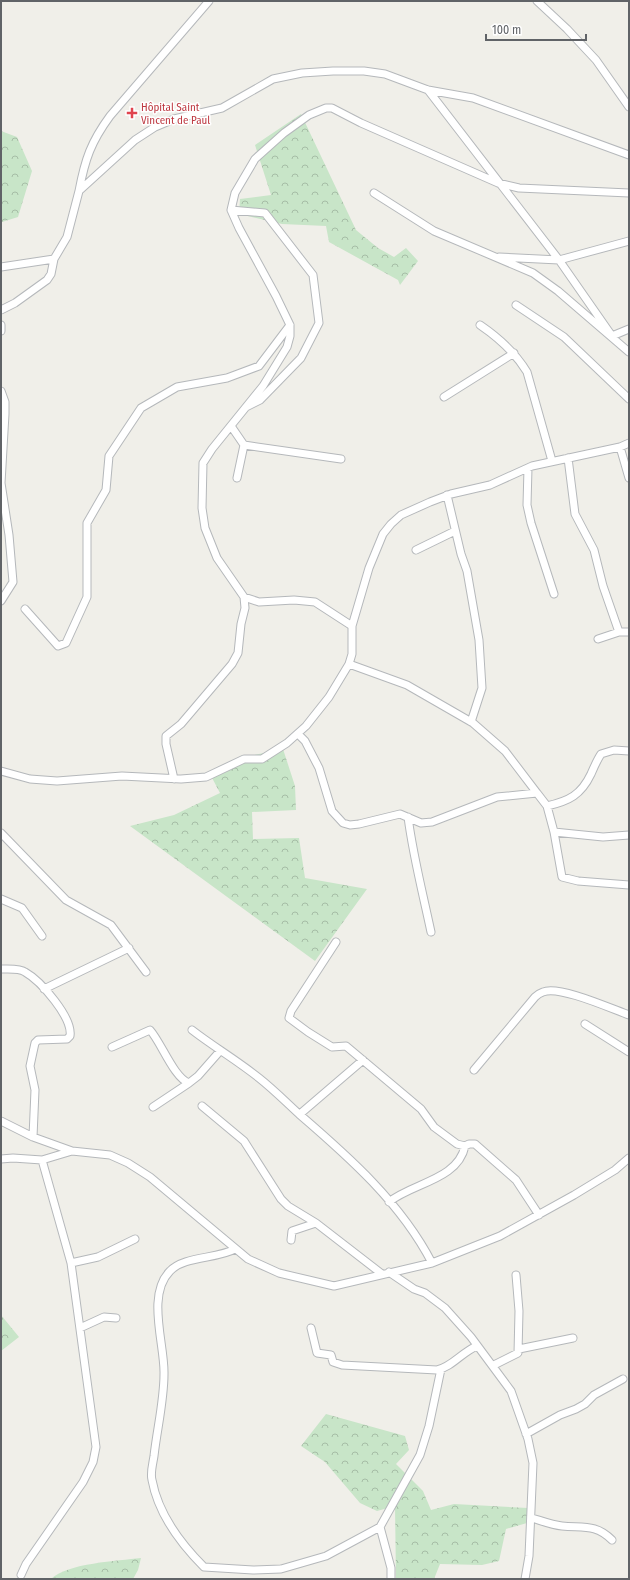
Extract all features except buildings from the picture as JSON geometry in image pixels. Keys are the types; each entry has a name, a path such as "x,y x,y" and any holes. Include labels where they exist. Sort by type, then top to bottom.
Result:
{"street":[{"path":"1,310 47,280 51,274 54,259 67,237 88,151 95,136 110,116 209,1"},
{"path":"537,1 592,55 629,107"},
{"path":"79,191 136,140 155,126 222,108 273,79 302,73 364,71 385,74 428,90 473,98 629,155"},
{"path":"428,90 498,183 559,260 612,336"},
{"path":"174,779 166,744 166,736 181,724 232,664 238,652 241,624 245,608 244,597 217,558 210,544 202,508 203,463 212,448 262,386 287,347 290,336 290,325 276,296 238,228 231,210 235,193 255,159 284,133 309,115 326,108 332,108 361,123 498,183 519,188 628,193 629,200"},
{"path":"374,193 434,231 533,273 558,291 629,352"},
{"path":"231,210 264,213 313,274 319,323 301,358 260,400 242,409"},
{"path":"493,257 559,260 629,241"},
{"path":"1,267 54,259"},
{"path":"516,305 564,337 629,399"},
{"path":"1,325 1,331"},
{"path":"25,609 58,646 66,643 87,597 87,523 106,490 109,456 141,408 177,387 227,378 259,366 290,325"},
{"path":"480,325 514,353 527,372 552,461"},
{"path":"612,336 629,329"},
{"path":"444,396 514,353"},
{"path":"1,391 5,402 2,483 9,535 13,582 1,601"},
{"path":"231,426 244,445 237,478"},
{"path":"1,771 30,779 57,781 122,776 174,779 206,777 244,759 262,758 298,734 319,711 349,664 352,654 352,626 369,568 383,534 401,515 414,508 447,495 490,485 528,468 552,461 620,447 629,443"},
{"path":"244,445 341,459"},
{"path":"620,447 629,478"},
{"path":"568,458 575,514 596,558 603,586 619,632"},
{"path":"528,468 527,505 531,523 554,594"},
{"path":"447,495 455,531 467,571 479,640 482,688 471,722"},
{"path":"416,550 455,531"},
{"path":"244,597 258,602 294,600 315,602 352,626"},
{"path":"598,639 619,632 629,632"},
{"path":"349,664 407,685 471,722 505,751 547,806 554,832 562,877 578,881 629,885"},
{"path":"298,734 305,741 319,768 332,811 343,823 350,825 371,822 396,815 408,817 421,823 432,822 497,797 537,793"},
{"path":"547,806 569,800 579,792 601,754 614,750 629,750"},
{"path":"408,817 413,853 431,932"},
{"path":"554,832 603,837 629,835"},
{"path":"1,833 66,900 111,925 146,972"},
{"path":"1,898 22,908 42,936"},
{"path":"336,942 291,1010 289,1018 322,1042 332,1047 346,1046 421,1109 434,1127 456,1144 465,1146 475,1144 516,1180 539,1215"},
{"path":"44,989 128,948"},
{"path":"1,969 24,971 44,989 67,1020 70,1034 68,1038 64,1040 38,1040 35,1043 30,1066 35,1090 33,1137"},
{"path":"474,1070 530,1003 543,991 552,990 601,1003 629,1015"},
{"path":"585,1024 629,1052"},
{"path":"112,1047 150,1030 167,1058 184,1080 189,1083"},
{"path":"192,1030 259,1077 331,1140 367,1176 389,1202 422,1244 432,1263"},
{"path":"153,1107 198,1076 220,1051"},
{"path":"300,1114 363,1060"},
{"path":"202,1106 244,1141 281,1199 288,1206 316,1223 382,1274"},
{"path":"1,1121 33,1137 72,1151 110,1156 136,1167 150,1177 235,1249 248,1258 268,1269 324,1285 338,1286 389,1272 432,1263 500,1236 588,1187 615,1170 629,1158"},
{"path":"389,1202 402,1192 424,1185 448,1170 459,1160 465,1146"},
{"path":"1,1159 13,1158 42,1160 72,1151"},
{"path":"21,1575 26,1564 83,1482 93,1462 96,1447 71,1263 42,1160"},
{"path":"291,1240 292,1231 316,1223"},
{"path":"71,1263 98,1257 136,1239"},
{"path":"235,1249 226,1254 197,1259 179,1265 170,1271 161,1289 157,1314 164,1352 164,1375 151,1479 164,1516 191,1554 204,1567 253,1570 281,1569 326,1556 380,1527 420,1455 429,1426 441,1369"},
{"path":"389,1272 408,1285 425,1293 445,1308 471,1337 476,1346 494,1366 511,1391 526,1434 533,1463 532,1518 529,1556 525,1579"},
{"path":"494,1366 515,1356 519,1349 518,1290 516,1275"},
{"path":"80,1328 104,1317 116,1318"},
{"path":"311,1328 317,1352 331,1355 335,1364 418,1370 441,1369 464,1352 476,1346"},
{"path":"519,1349 573,1338"},
{"path":"526,1434 560,1415 576,1410 594,1395 623,1379"},
{"path":"532,1518 561,1526 593,1528 604,1532 612,1540"},
{"path":"380,1527 391,1568 390,1579"}],"green space":[{"path":"301,114 356,230 378,248 394,257 406,248 418,261 400,285 398,280 329,242 326,226 282,224 239,214 240,199 271,195 255,145"},
{"path":"1,131 17,137 32,171 18,217 2,222"},
{"path":"283,749 295,786 296,810 252,812 253,839 299,838 305,878 367,889 315,961 130,826 174,815 220,793 210,774 245,757"},
{"path":"1,1315 19,1337 1,1351"},
{"path":"326,1414 405,1436 409,1450 396,1464 423,1491 431,1510 454,1504 528,1508 527,1523 506,1529 499,1561 482,1565 440,1564 434,1579 396,1579 395,1506 377,1511 360,1503 325,1462 301,1446"},
{"path":"141,1558 138,1570 133,1579 51,1579 69,1569 80,1566"}],"place":[{"name":"Hôpital Saint Vincent de Paul","path":"132,113"}]}
